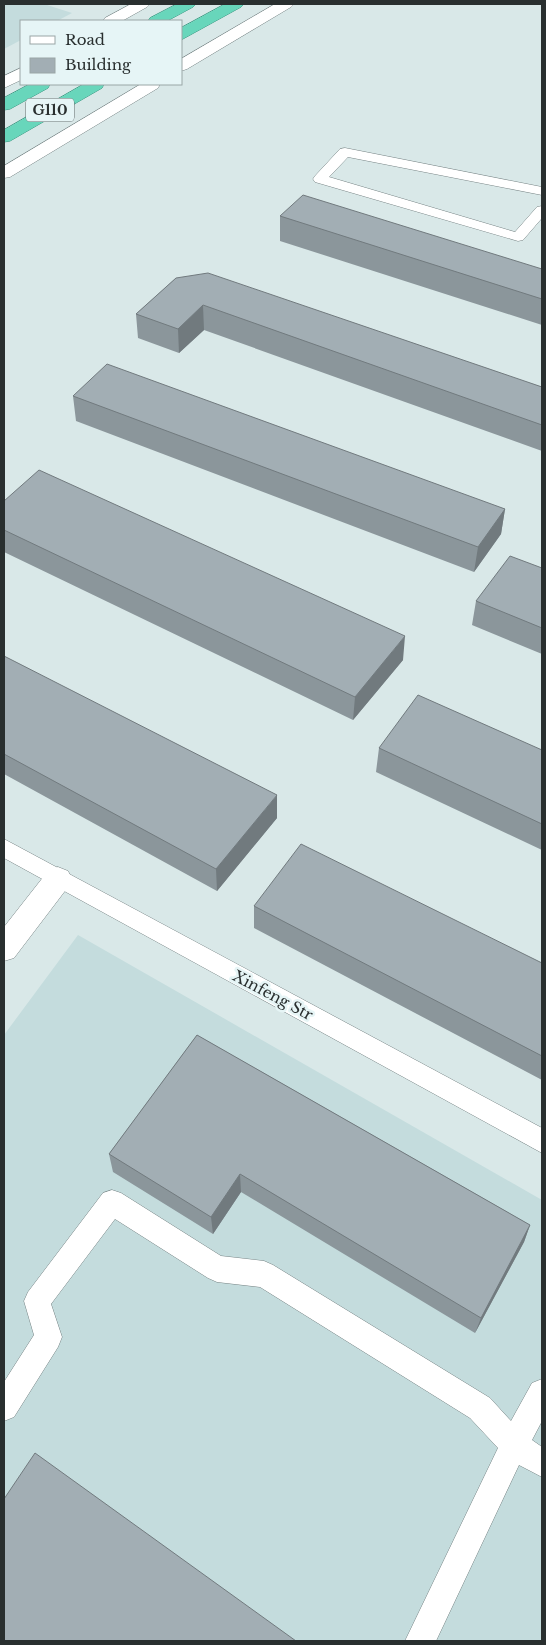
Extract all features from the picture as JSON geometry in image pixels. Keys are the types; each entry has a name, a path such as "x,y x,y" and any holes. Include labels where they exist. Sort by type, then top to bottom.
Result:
{"highway":[{"path":"158,20 188,4"},
{"path":"182,34 236,4"},
{"name":"G110","path":"4,105 40,85"},
{"name":"G110","path":"4,137 94,85"}],"street":[{"path":"114,20 142,4"},
{"path":"182,65 286,4"},
{"path":"4,83 20,74"},
{"path":"4,173 150,85"},
{"path":"4,949 58,879"}],"lane":[{"path":"542,191 345,152 320,180 518,237 542,210"},
{"name":"Xinfeng Str","path":"4,848 542,1142"},
{"path":"4,1406 48,1337 37,1301 112,1202 217,1269 264,1274 480,1408 514,1445 542,1463"},
{"path":"420,1641 514,1445 542,1393"}],"shaded area":[{"path":"4,4 44,4 72,13 59,20 20,20 20,41 4,49"},
{"path":"78,935 542,1200 542,1641 4,1641 4,1035"}],"building":[{"path":"303,195 542,269 542,299 280,216"},
{"path":"208,273 542,387 542,425 203,305 178,329 136,314 176,278"},
{"path":"107,364 505,509 478,547 73,396"},
{"path":"39,470 405,636 355,697 4,530 4,501"},
{"path":"510,556 542,568 542,628 476,601"},
{"path":"4,656 277,795 216,869 4,754"},
{"path":"418,695 542,750 542,824 379,748"},
{"path":"301,844 542,963 542,1056 254,906"},
{"path":"197,1035 530,1225 481,1318 240,1174 211,1217 109,1154"},
{"path":"35,1453 296,1641 4,1641 4,1499"}]}
